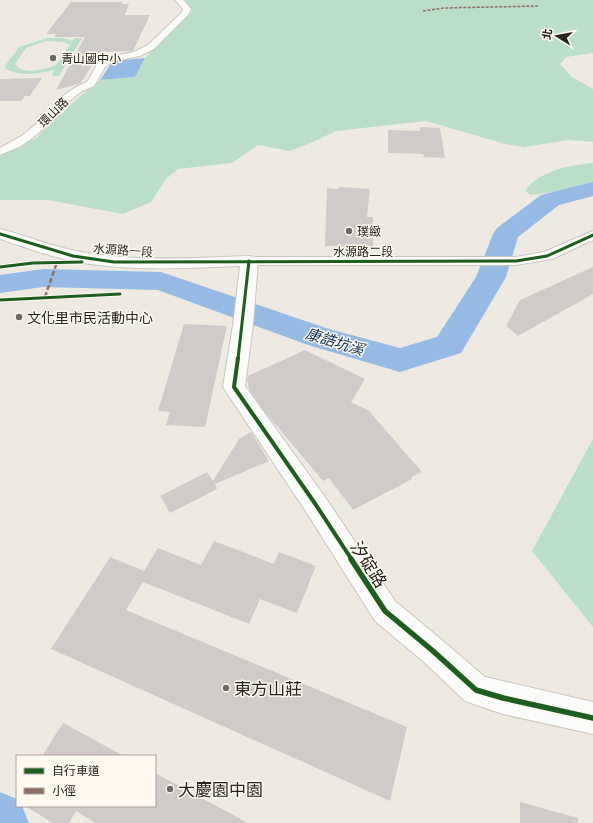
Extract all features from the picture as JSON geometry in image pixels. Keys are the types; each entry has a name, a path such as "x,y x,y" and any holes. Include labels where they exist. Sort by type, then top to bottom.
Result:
{"street":[{"name":"環山路","path":"0,152 17,144 51,117 64,100 79,89 91,84 101,65 111,59 137,54 151,47 187,9 178,0"},
{"name":"水源路一段","path":"0,234 73,256 114,262 185,263 249,261"},
{"name":"水源路二段","path":"249,261 516,261 548,256 593,235"},
{"name":"汐碇路","path":"249,261 234,387 316,505 385,611 433,651 476,690 503,698 593,718"}],"green space":[{"path":"185,0 593,0 593,53 566,57 560,64 572,77 593,89 593,142 568,140 524,147 505,144 426,121 336,131 290,151 258,145 232,163 178,169 166,179 151,202 123,214 48,200 0,200 0,157 36,138 79,97 100,80 135,77 145,58 192,11"},
{"path":"47,38 63,38 72,41 74,38 82,38 59,76 52,76 54,70 36,74 23,74 11,72 6,69 5,66 19,47","holes":["46,41 63,42 70,45 56,65 40,70 29,71 23,70 15,64 26,48"]},
{"path":"593,163 593,182 560,191 531,195 525,191 538,178 555,170 574,165"},
{"path":"593,439 593,627 532,551"}],"water":[{"path":"145,58 135,77 100,80 113,61"}],"building":[{"path":"71,2 123,2 122,4 129,4 125,15 150,15 133,51 100,52 81,83 56,90 85,37 54,37 56,34 46,34"},
{"path":"42,78 30,96 25,96 21,101 0,101 0,79"},
{"path":"420,127 440,128 445,158 424,157 423,154 388,153 388,130 420,131"},
{"name":"璞緻","path":"339,187 370,189 367,217 373,217 373,250 342,249 341,246 325,246 327,188 338,189"},
{"path":"593,267 593,294 518,336 506,326 520,300"},
{"path":"184,324 227,326 205,427 166,425 170,412 158,411"},
{"path":"305,350 365,379 351,402 369,411 422,472 411,477 412,479 353,510 329,478 323,481 265,412 250,391 247,381 248,376"},
{"path":"251,432 269,461 215,484 217,489 170,513 160,496 207,472 213,481 239,439"},
{"name":"東方山莊","path":"214,541 274,564 279,552 316,566 297,613 260,599 249,624 143,582 126,610 407,727 390,801 51,649 110,557 144,571 158,548 201,565"},
{"path":"63,723 122,755 43,755"},
{"name":"大慶園中園","path":"156,774 248,823 96,823 76,811 69,823 53,823 27,807 156,807"},
{"path":"520,802 578,818 578,823 520,823"}],"waterway":[{"name":"康誥坑溪","path":"0,284 43,278 161,281 319,337 400,360 449,345 491,277 506,234 550,200 593,189"}],"marked path":[{"path":"423,11 444,8 538,6"},
{"path":"45,297 57,262"}],"cycle path":[{"path":"0,234 73,256 114,262 185,263 249,261 516,261 547,256 593,235"},
{"path":"249,261 243,325 234,387 316,505 385,611 433,651 476,690 503,698 593,718"},
{"path":"0,267 33,263 82,262"},
{"path":"0,300 120,294"}],"place":[{"name":"青山國中小","path":"53,58"},
{"name":"璞緻","path":"349,231"},
{"name":"文化里市民活動中心","path":"19,317"},
{"name":"東方山莊","path":"226,688"},
{"name":"大慶園中園","path":"170,789"}]}
